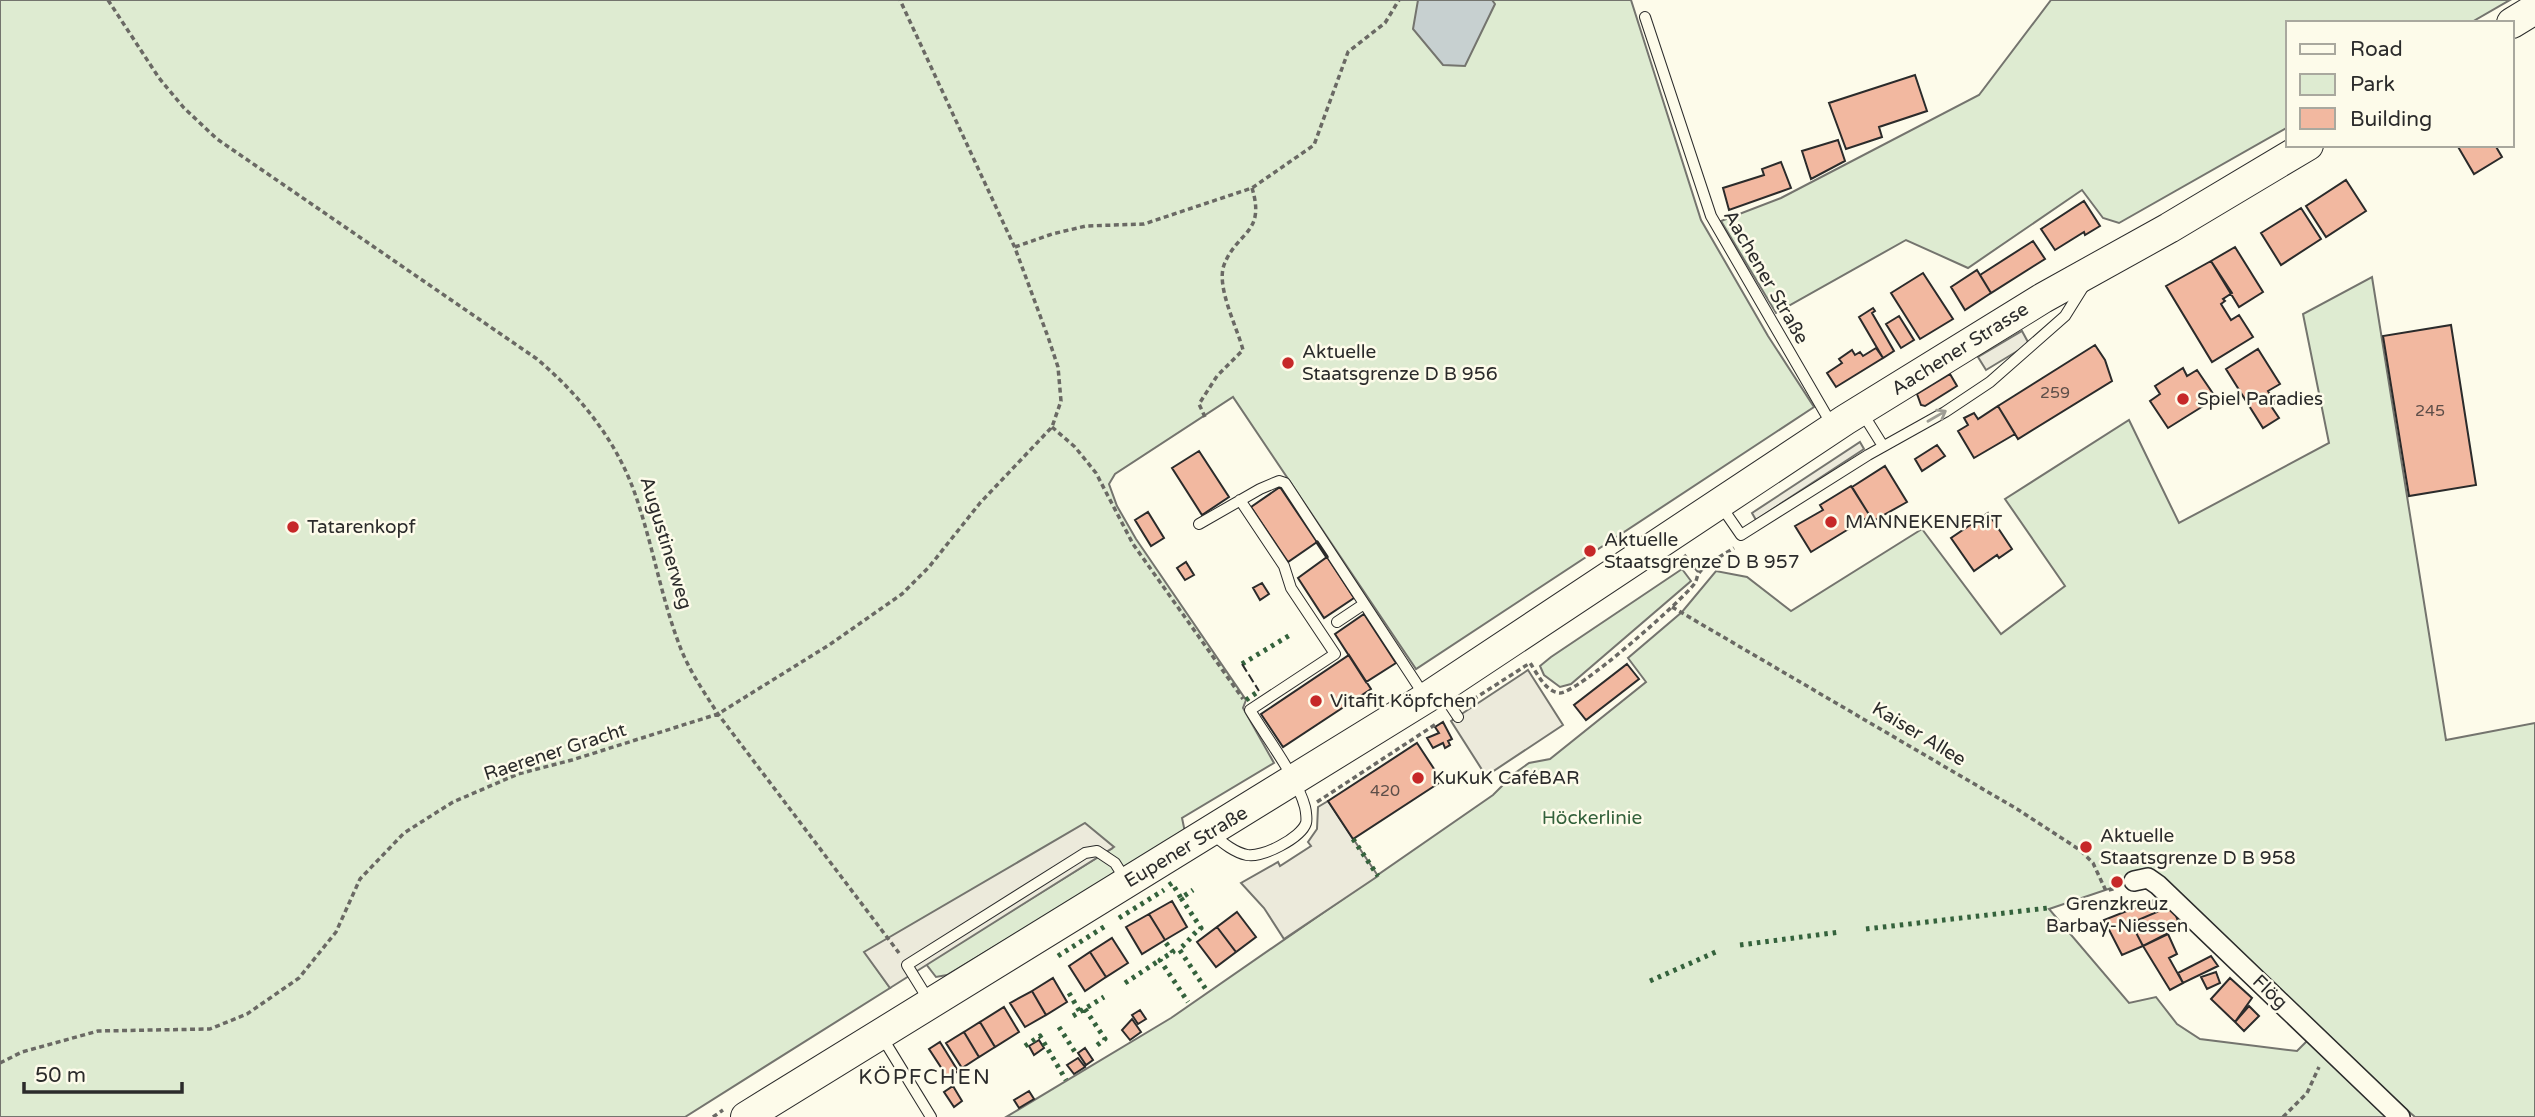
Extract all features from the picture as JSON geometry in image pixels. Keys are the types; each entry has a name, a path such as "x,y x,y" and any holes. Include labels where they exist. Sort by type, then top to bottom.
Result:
{"main road":[{"path":"2514,22 2535,9"},
{"name":"Aachener Strasse","path":"1622,569 1860,411 2094,269 2190,216 2305,147"},
{"name":"Eupener Straße","path":"746,1117 1293,781 1445,704 1622,569"}],"street":[{"name":"Flög","path":"2134,881 2148,878 2158,885 2400,1117"}],"lane":[{"name":"Aachener Straße","path":"1645,17 1711,216 1834,428"},
{"path":"1719,503 1741,535 1883,446 1945,412 1990,382 2065,316 2094,269"},
{"path":"1860,411 1883,446"},
{"path":"1199,524 1279,481 1285,483 1364,604 1445,704"},
{"path":"1210,832 1226,846 1247,855 1262,855 1299,833 1306,824 1306,808 1293,781 1250,710 1335,654 1291,587 1284,566 1240,500"},
{"path":"1338,622 1364,604"},
{"path":"930,1002 907,965 1085,853 1097,851 1115,863 1127,883"},
{"path":"879,1033 931,1117"}],"path":[{"name":"Augustinerweg","path":"108,0 159,78 217,139 537,359 565,383 588,410 625,467 639,503 680,648 718,714 907,965"},
{"path":"900,0 1014,248 1058,367 1060,401 1052,427 1075,447 1096,473 1133,544 1250,710"},
{"path":"1014,248 1052,234 1086,226 1144,224 1252,188 1314,145 1348,52 1385,23 1399,0"},
{"path":"1205,417 1199,404 1217,376 1243,350 1222,291 1224,266 1253,227 1258,206 1252,188"},
{"name":"Raerener Gracht","path":"0,1063 22,1052 98,1031 210,1029 247,1014 299,978 336,932 360,879 404,833 453,802 518,774 718,714 830,645 902,594 929,567 980,503 1052,427"},
{"path":"1306,808 1445,704 1530,663 1549,688 1559,693 1571,691 1620,653 1672,607 1695,582 1699,572 1738,546 1741,535"},
{"path":"1684,554 1699,572"},
{"name":"Kaiser Allee","path":"1672,607 2028,816 2080,850 2093,863 2106,891 2134,881"},
{"path":"2283,1117 2307,1093 2315,1071 2332,1052"}],"green space":[{"path":"0,0 1631,0 1701,220 1768,336 1814,407 1416,669 1233,397 1115,474 1109,484 1117,506 1136,539 1246,700 1243,708 1274,763 1182,818 1185,832 947,975 936,977 926,964 1113,848 865,952 890,988 685,1117 0,1117"},
{"path":"2051,0 2510,0 2473,21 2286,21 2286,128 2119,223 2103,218 2082,190 1968,268 1906,240 1776,313 1721,221 1781,198 1979,95"},
{"name":"Höckerlinie","path":"2372,277 2446,740 2535,723 2535,1117 2415,1117 2308,1023 2157,877 2135,880 2049,909 2129,1003 2156,997 2177,1024 2200,1039 2297,1051 2309,1039 2391,1117 1006,1117 1171,1018 1493,795 1529,763 1550,759 1646,682 1628,658 1682,612 1716,571 1747,577 1791,611 1922,529 2001,634 2065,586 2005,499 2129,420 2179,523 2329,443 2303,314"},
{"path":"1682,569 1691,581 1571,684 1560,687 1544,675 1540,666 1551,657"}],"shaded area":[{"path":"1418,0 1492,0 1495,4 1465,66 1443,65 1413,29"},
{"path":"2022,331 2029,344 1986,370 1978,357"},
{"path":"1860,442 1864,449 1756,520 1752,513"},
{"path":"1528,670 1563,725 1486,776 1451,721"},
{"path":"1328,801 1378,876 1284,939 1264,908 1241,883 1278,862 1280,866 1311,846 1308,842 1317,829 1318,807"},
{"path":"1085,823 1114,847 890,988 864,952"}],"building":[{"path":"1915,75 1927,111 1879,127 1882,137 1846,149 1829,103"},
{"path":"1838,140 1845,161 1811,179 1802,151"},
{"path":"2458,147 2496,147 2502,157 2474,174"},
{"path":"1781,162 1791,188 1729,210 1723,188 1764,175 1762,169"},
{"path":"2346,180 2366,211 2326,237 2306,206"},
{"path":"2084,201 2100,226 2085,235 2084,232 2055,250 2041,229"},
{"path":"2301,208 2321,239 2281,265 2261,233"},
{"path":"2033,241 2045,259 1991,293 1980,275"},
{"path":"2235,247 2263,292 2239,307 2211,261"},
{"path":"2211,261 2232,293 2223,299 2225,301 2221,304 2231,320 2239,315 2253,337 2212,362 2166,286"},
{"path":"1977,270 1991,293 1965,310 1951,287"},
{"path":"1923,273 1953,319 1920,339 1891,293"},
{"path":"1873,308 1875,311 1872,313 1894,351 1883,358 1859,317"},
{"path":"1899,316 1914,340 1901,348 1886,324"},
{"path":"2451,325 2476,485 2409,496 2383,336"},
{"path":"2095,345 2105,360 2112,381 2018,439 1998,406"},
{"path":"1876,348 1883,358 1836,387 1827,373 1842,363 1839,359 1852,350 1855,355 1860,352 1863,356"},
{"path":"2258,349 2280,384 2268,391 2275,403 2271,406 2279,418 2263,428 2226,369"},
{"name":"Spiel Paradies","path":"2183,368 2187,376 2197,370 2216,398 2168,428 2150,401 2160,394 2155,386"},
{"path":"1950,374 1957,386 1925,406 1921,405 1917,394"},
{"path":"1998,406 2015,434 1974,458 1958,431 1968,425 1964,418 1974,413 1978,419"},
{"path":"1937,445 1945,456 1922,471 1915,459"},
{"path":"1199,451 1229,497 1202,515 1172,468"},
{"path":"1885,466 1907,502 1873,521 1852,487"},
{"name":"MANNEKENFRIT","path":"1851,486 1870,516 1811,552 1795,526 1823,510 1820,505"},
{"path":"1280,487 1317,542 1288,562 1251,507"},
{"path":"1148,512 1164,538 1151,546 1135,520"},
{"path":"1988,513 2012,549 1999,558 1997,555 1974,571 1951,538"},
{"path":"1327,557 1354,598 1324,618 1298,578"},
{"path":"1186,562 1194,575 1185,580 1177,568"},
{"path":"1262,583 1269,594 1260,600 1253,588"},
{"path":"1364,614 1396,663 1366,682 1335,634"},
{"name":"Vitafit Köpfchen","path":"1349,655 1371,689 1283,747 1261,714"},
{"path":"1627,664 1639,679 1586,720 1574,705"},
{"path":"1443,722 1452,739 1448,741 1450,745 1445,748 1443,743 1433,748 1427,738 1439,733 1435,727"},
{"path":"1417,743 1442,781 1353,839 1328,801"},
{"path":"2160,898 2175,913 2180,927 2143,946 2131,923 2157,912 2152,901"},
{"path":"1172,901 1187,927 1165,940 1149,914"},
{"path":"2152,901 2157,912 2131,923 2143,946 2122,955 2104,920"},
{"path":"1237,912 1256,937 1236,952 1217,927"},
{"path":"1149,914 1165,940 1142,954 1126,927"},
{"path":"1217,927 1236,952 1216,967 1197,942"},
{"path":"2168,934 2177,954 2169,958 2183,983 2170,990 2143,946"},
{"path":"1112,938 1128,963 1106,977 1090,952"},
{"path":"1090,952 1106,977 1085,991 1069,966"},
{"path":"2211,956 2218,966 2183,983 2178,973"},
{"path":"2216,972 2220,983 2207,989 2201,977"},
{"path":"1053,978 1067,1002 1046,1015 1032,991"},
{"path":"2230,978 2252,998 2235,1022 2211,999"},
{"path":"1032,991 1046,1015 1025,1027 1010,1003"},
{"path":"2249,1006 2259,1016 2244,1031 2235,1022"},
{"path":"1004,1007 1019,1032 995,1047 980,1022"},
{"path":"1140,1010 1146,1019 1138,1024 1132,1015"},
{"path":"1132,1019 1141,1032 1130,1040 1122,1030"},
{"path":"980,1022 995,1047 979,1057 964,1032"},
{"path":"964,1032 979,1057 962,1068 946,1043"},
{"path":"1039,1040 1044,1048 1034,1055 1029,1046"},
{"path":"940,1042 958,1071 948,1078 929,1049"},
{"path":"1085,1048 1093,1060 1086,1065 1078,1053"},
{"path":"1078,1058 1085,1067 1074,1074 1067,1065"},
{"path":"953,1086 962,1101 954,1107 944,1092"},
{"path":"1029,1091 1034,1099 1019,1108 1014,1100"}],"hedge":[{"path":"1242,664 1290,635"},
{"path":"1246,700 1259,691"},
{"path":"1353,839 1378,876"},
{"path":"1169,885 1172,883 1181,898 1193,890"},
{"path":"1119,918 1164,890"},
{"path":"1181,898 1201,928 1179,949 1207,991"},
{"path":"1866,929 2048,908"},
{"path":"1058,956 1107,925"},
{"path":"1740,945 1840,932"},
{"path":"1166,943 1173,952 1160,960 1188,1002"},
{"path":"1650,981 1718,951"},
{"path":"1125,983 1160,960"},
{"path":"1069,993 1080,1012"},
{"path":"1073,1016 1104,997"},
{"path":"1085,1009 1105,1039 1096,1046"},
{"path":"1059,1027 1075,1052"},
{"path":"1025,1046 1040,1036 1066,1080"}],"fence":[{"path":"1242,664 1259,691"}],"wall":[{"path":"1317,542 1327,557"}],"place":[{"name":"Aktuelle Staatsgrenze D B 956","path":"1288,363"},
{"name":"Spiel Paradies","path":"2183,399"},
{"name":"MANNEKENFRIT","path":"1831,522"},
{"name":"Tatarenkopf","path":"293,527"},
{"name":"Aktuelle Staatsgrenze D B 957","path":"1590,551"},
{"name":"Vitafit Köpfchen","path":"1316,701"},
{"name":"KuKuK CaféBAR","path":"1418,778"},
{"name":"Aktuelle Staatsgrenze D B 958","path":"2086,847"},
{"name":"Grenzkreuz Barbay-Niessen","path":"2117,882"}],"district":[{"name":"KÖPFCHEN","path":"925,1077"}]}
